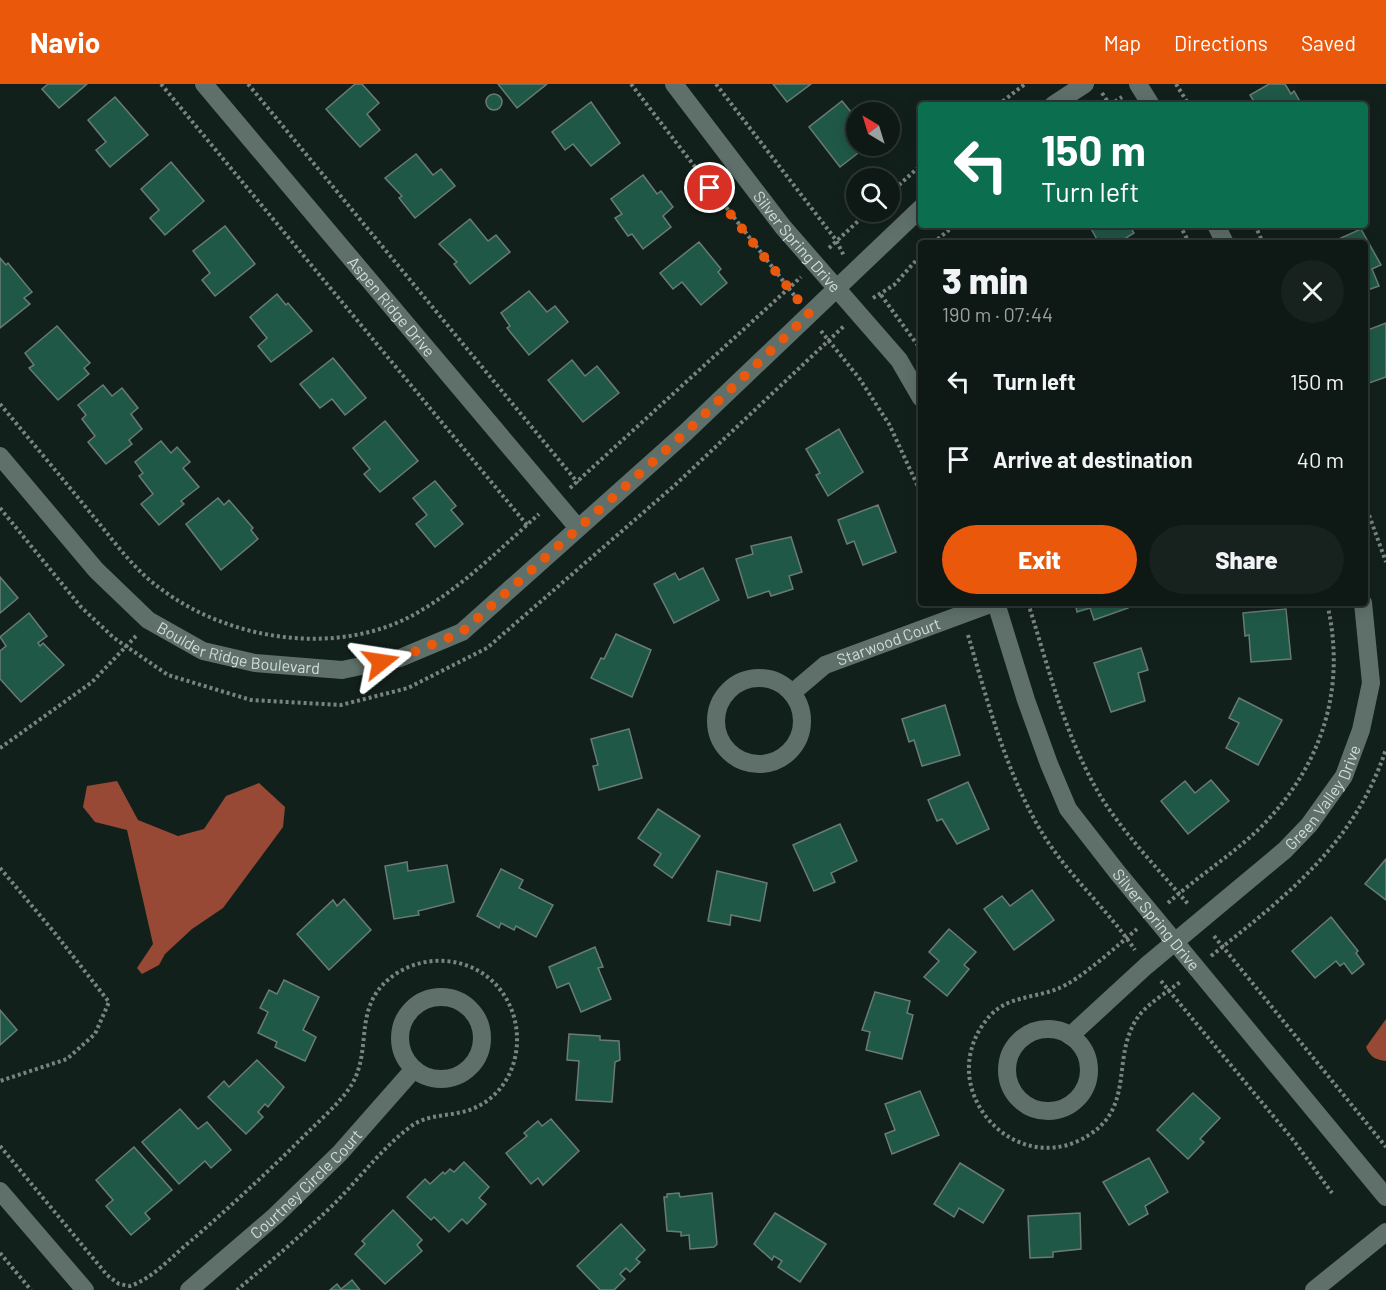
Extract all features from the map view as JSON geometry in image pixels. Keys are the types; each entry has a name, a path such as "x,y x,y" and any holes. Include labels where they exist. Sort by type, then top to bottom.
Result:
{"street":[{"name":"Aspen Ridge Drive","path":"204,84 578,528"},
{"name":"Silver Spring Drive","path":"674,84 783,227 898,360 918,393"},
{"path":"1058,102 1085,84"},
{"path":"1138,84 1149,102"},
{"name":"Boulder Ridge Boulevard","path":"0,456 96,570 148,620 203,651 255,663 342,670 400,658 462,632 685,433 918,211"},
{"name":"Starwood Court","path":"792,693 825,665 987,606"},
{"name":"Silver Spring Drive","path":"996,606 1026,700 1068,809 1386,1197"},
{"name":"Green Valley Drive","path":"1070,1036 1102,1004 1285,850 1309,825 1344,776 1361,730 1371,683 1364,606"},
{"path":"755,679 769,680 782,685 792,693 801,713 800,735 793,748 782,758 769,763 754,764 740,760 728,752 720,740 716,727 721,700 730,690 742,682 755,679"},
{"path":"431,997 457,999 468,1006 477,1017 482,1031 481,1045 472,1064 454,1077 440,1079 426,1077 414,1069 400,1048 399,1035 409,1011 419,1002 431,997"},
{"path":"1045,1029 1058,1030 1070,1036 1080,1045 1087,1058 1086,1084 1079,1096 1056,1110 1029,1107 1019,1099 1009,1082 1008,1062 1012,1050 1021,1039 1045,1029"},
{"name":"Courtney Circle Court","path":"189,1290 275,1216 340,1153 414,1069"},
{"path":"0,1191 85,1290"},
{"path":"1314,1290 1386,1232"}],"path":[{"path":"161,84 527,525"},
{"path":"248,84 578,483"},
{"path":"631,84 809,314 827,343 859,378 889,424 918,487"},
{"path":"716,84 836,240 837,247 873,298 894,285 918,258"},
{"path":"1002,102 1025,84"},
{"path":"1176,84 1187,102"},
{"path":"900,184 918,168"},
{"path":"0,404 134,566 161,590 196,610 230,625 279,636 321,639 369,632 414,614 460,583 554,500 578,483 789,290 836,240 857,222"},
{"path":"937,240 951,228"},
{"path":"881,295 918,346"},
{"path":"827,343 833,337"},
{"path":"0,508 81,607 128,647 178,679"},
{"path":"1368,512 1386,562"},
{"path":"1029,606 1063,714 1088,773 1121,824 1386,1147"},
{"path":"0,748 92,682 128,647"},
{"path":"0,868 109,1002 95,1034 67,1059 0,1082"},
{"path":"0,1146 107,1275 126,1288 140,1283 248,1191 351,1086 362,1060 366,1011 396,974 420,962 441,960 462,963 483,973 498,986 508,1000 517,1026 516,1058 507,1079 493,1096 472,1109 428,1117 411,1126 334,1204 237,1290"},
{"path":"0,1253 32,1290"}],"shaded area":[{"path":"117,781 138,820 178,836 204,829 226,796 259,783 285,807 283,827 223,908 192,929 165,954 159,965 142,974 137,968 153,944 127,830 95,822 83,807 87,786"},
{"path":"1386,1019 1386,1061 1374,1057 1366,1047"}],"building":[{"path":"48,84 87,84 59,108 42,89"},
{"path":"355,84 362,84 379,103 367,114 380,130 360,147 326,109"},
{"path":"498,84 547,84 517,108"},
{"path":"773,84 811,84 787,102"},
{"path":"1269,84 1285,84 1291,94 1294,91 1300,102 1254,102 1250,95"},
{"path":"494,94 500,96 502,102 500,108 494,110 488,108 486,102 488,96"},
{"path":"115,97 148,135 110,167 96,150 106,142 88,120"},
{"path":"842,101 846,106 846,156 854,156 840,167 809,127"},
{"path":"591,102 620,143 591,166 573,144 565,150 552,132"},
{"path":"416,154 433,175 441,169 455,186 415,218 399,198 402,196 385,178"},
{"path":"171,162 204,201 165,235 150,218 159,210 141,189"},
{"path":"643,175 657,194 661,191 673,207 663,216 671,227 643,249 632,234 628,236 615,218 622,214 611,199"},
{"path":"470,219 488,241 496,235 510,252 470,284 454,264 457,262 439,244"},
{"path":"225,226 255,264 215,296 202,280 210,273 193,251"},
{"path":"1091,228 1131,228 1134,233 1123,240 1097,240"},
{"path":"1361,229 1367,240 1337,240"},
{"path":"699,242 721,269 718,272 727,283 701,305 682,282 673,289 660,273"},
{"path":"1368,242 1381,265 1372,269 1379,286 1368,290"},
{"path":"0,258 6,265 8,263 32,292 24,298 30,304 0,328"},
{"path":"529,291 547,312 555,306 568,322 529,355 507,328 510,326 501,313"},
{"path":"277,294 286,305 288,303 312,331 271,362 258,346 267,338 250,317"},
{"path":"1386,323 1386,377 1369,383 1368,380 1368,330"},
{"path":"57,326 90,363 84,368 89,374 58,400 29,368 34,365 25,353"},
{"path":"333,358 366,398 345,415 332,399 320,408 300,384"},
{"path":"572,360 585,376 597,366 619,393 583,422 548,380"},
{"path":"103,385 112,396 122,388 138,408 131,414 142,429 129,440 132,444 106,464 88,442 95,436 82,419 86,415 78,405"},
{"path":"385,421 418,461 380,492 364,474 370,469 353,448"},
{"path":"839,429 863,472 828,496 816,475 820,473 806,449"},
{"path":"161,441 171,453 177,447 190,462 183,468 199,487 181,501 184,504 159,525 141,504 153,494 139,476 143,473 135,462"},
{"path":"435,481 456,506 451,510 463,524 435,547 416,524 427,515 413,498"},
{"path":"218,498 224,505 229,500 253,528 251,530 258,539 221,570 186,524"},
{"path":"878,505 896,552 863,565 854,541 847,544 838,520"},
{"path":"791,537 802,572 789,576 793,589 771,596 769,591 748,598 736,559 753,554 751,546"},
{"path":"703,568 719,600 674,623 654,584 675,573 679,580"},
{"path":"0,577 18,598 0,613"},
{"path":"1076,606 1127,606 1128,608 1094,620 1090,608 1077,612"},
{"path":"1286,609 1291,659 1251,662 1249,635 1245,636 1243,613"},
{"path":"29,613 47,636 38,643 40,646 43,643 64,665 21,702 0,679 0,651 6,646 0,637"},
{"path":"616,634 651,650 632,697 591,678 601,658 604,659"},
{"path":"1141,648 1148,670 1138,673 1145,701 1111,712 1094,663"},
{"path":"1239,698 1282,720 1258,765 1226,748 1239,723 1229,718"},
{"path":"945,705 960,755 922,766 914,740 909,742 902,719"},
{"path":"629,729 642,778 599,790 593,766 598,765 591,739"},
{"path":"1211,780 1229,801 1188,834 1161,801 1185,781 1195,793"},
{"path":"968,782 989,829 957,844 942,819 937,821 928,800"},
{"path":"658,809 700,836 672,878 654,865 661,854 638,838"},
{"path":"840,824 857,861 831,873 835,882 814,891 793,845"},
{"path":"1386,859 1386,900 1365,884"},
{"path":"407,862 408,871 447,865 454,902 418,911 419,915 394,919 385,866"},
{"path":"501,869 523,880 519,888 553,905 536,937 516,926 514,930 501,923 499,928 477,916"},
{"path":"717,871 767,883 760,921 731,915 730,925 708,921"},
{"path":"1032,890 1054,920 1014,950 984,909 1002,896 1010,906"},
{"path":"344,899 371,930 329,970 297,934 333,900 337,906"},
{"path":"1331,917 1358,951 1356,953 1364,964 1352,974 1344,963 1340,966 1336,961 1315,978 1292,951"},
{"path":"949,929 976,952 964,965 969,969 947,996 924,977 939,961 929,952"},
{"path":"595,947 603,967 598,968 611,999 581,1012 569,983 557,988 549,967"},
{"path":"284,980 319,997 303,1030 316,1037 305,1061 275,1047 277,1042 258,1033 268,1012 260,1008 269,990 277,994"},
{"path":"875,992 910,1001 907,1013 913,1015 902,1059 866,1050 870,1032 862,1030"},
{"path":"0,1010 17,1030 0,1045"},
{"path":"569,1034 600,1036 600,1040 619,1041 620,1060 615,1062 612,1102 576,1100 579,1061 567,1060"},
{"path":"257,1060 284,1087 268,1107 265,1104 258,1112 263,1117 246,1134 208,1097 224,1081 229,1087"},
{"path":"920,1091 939,1135 892,1154 885,1134 895,1130 885,1104"},
{"path":"1193,1093 1220,1118 1200,1139 1204,1142 1188,1159 1157,1130"},
{"path":"180,1109 198,1129 207,1122 231,1150 211,1168 205,1161 179,1184 142,1142"},
{"path":"551,1119 579,1151 543,1185 538,1178 531,1184 506,1153 527,1136 524,1133 538,1121 542,1126"},
{"path":"134,1147 172,1190 145,1213 150,1219 131,1235 106,1206 113,1200 96,1180"},
{"path":"1149,1158 1168,1192 1145,1206 1148,1214 1129,1225 1103,1182"},
{"path":"464,1162 489,1187 479,1198 486,1204 467,1224 462,1219 449,1232 434,1217 431,1220 407,1197 425,1179 430,1184 443,1172 445,1174 450,1169 454,1172"},
{"path":"960,1163 1004,1190 983,1223 959,1208 954,1217 934,1204"},
{"path":"679,1193 680,1197 712,1193 717,1244 714,1247 690,1249 689,1235 681,1236 681,1232 667,1231 664,1197 667,1197 667,1194"},
{"path":"393,1210 422,1240 417,1245 422,1251 385,1284 355,1254 365,1244 362,1241"},
{"path":"775,1213 826,1244 800,1282 778,1267 782,1261 774,1256 772,1260 754,1244"},
{"path":"1080,1213 1081,1249 1053,1252 1053,1257 1030,1258 1028,1216"},
{"path":"621,1224 645,1250 636,1259 640,1262 630,1272 626,1268 620,1274 625,1279 614,1290 600,1290 577,1266"},
{"path":"352,1280 360,1290 330,1290 337,1284 341,1289"}],"route":[{"path":"381,662 400,658 462,632 685,433 809,314 710,188"}]}
